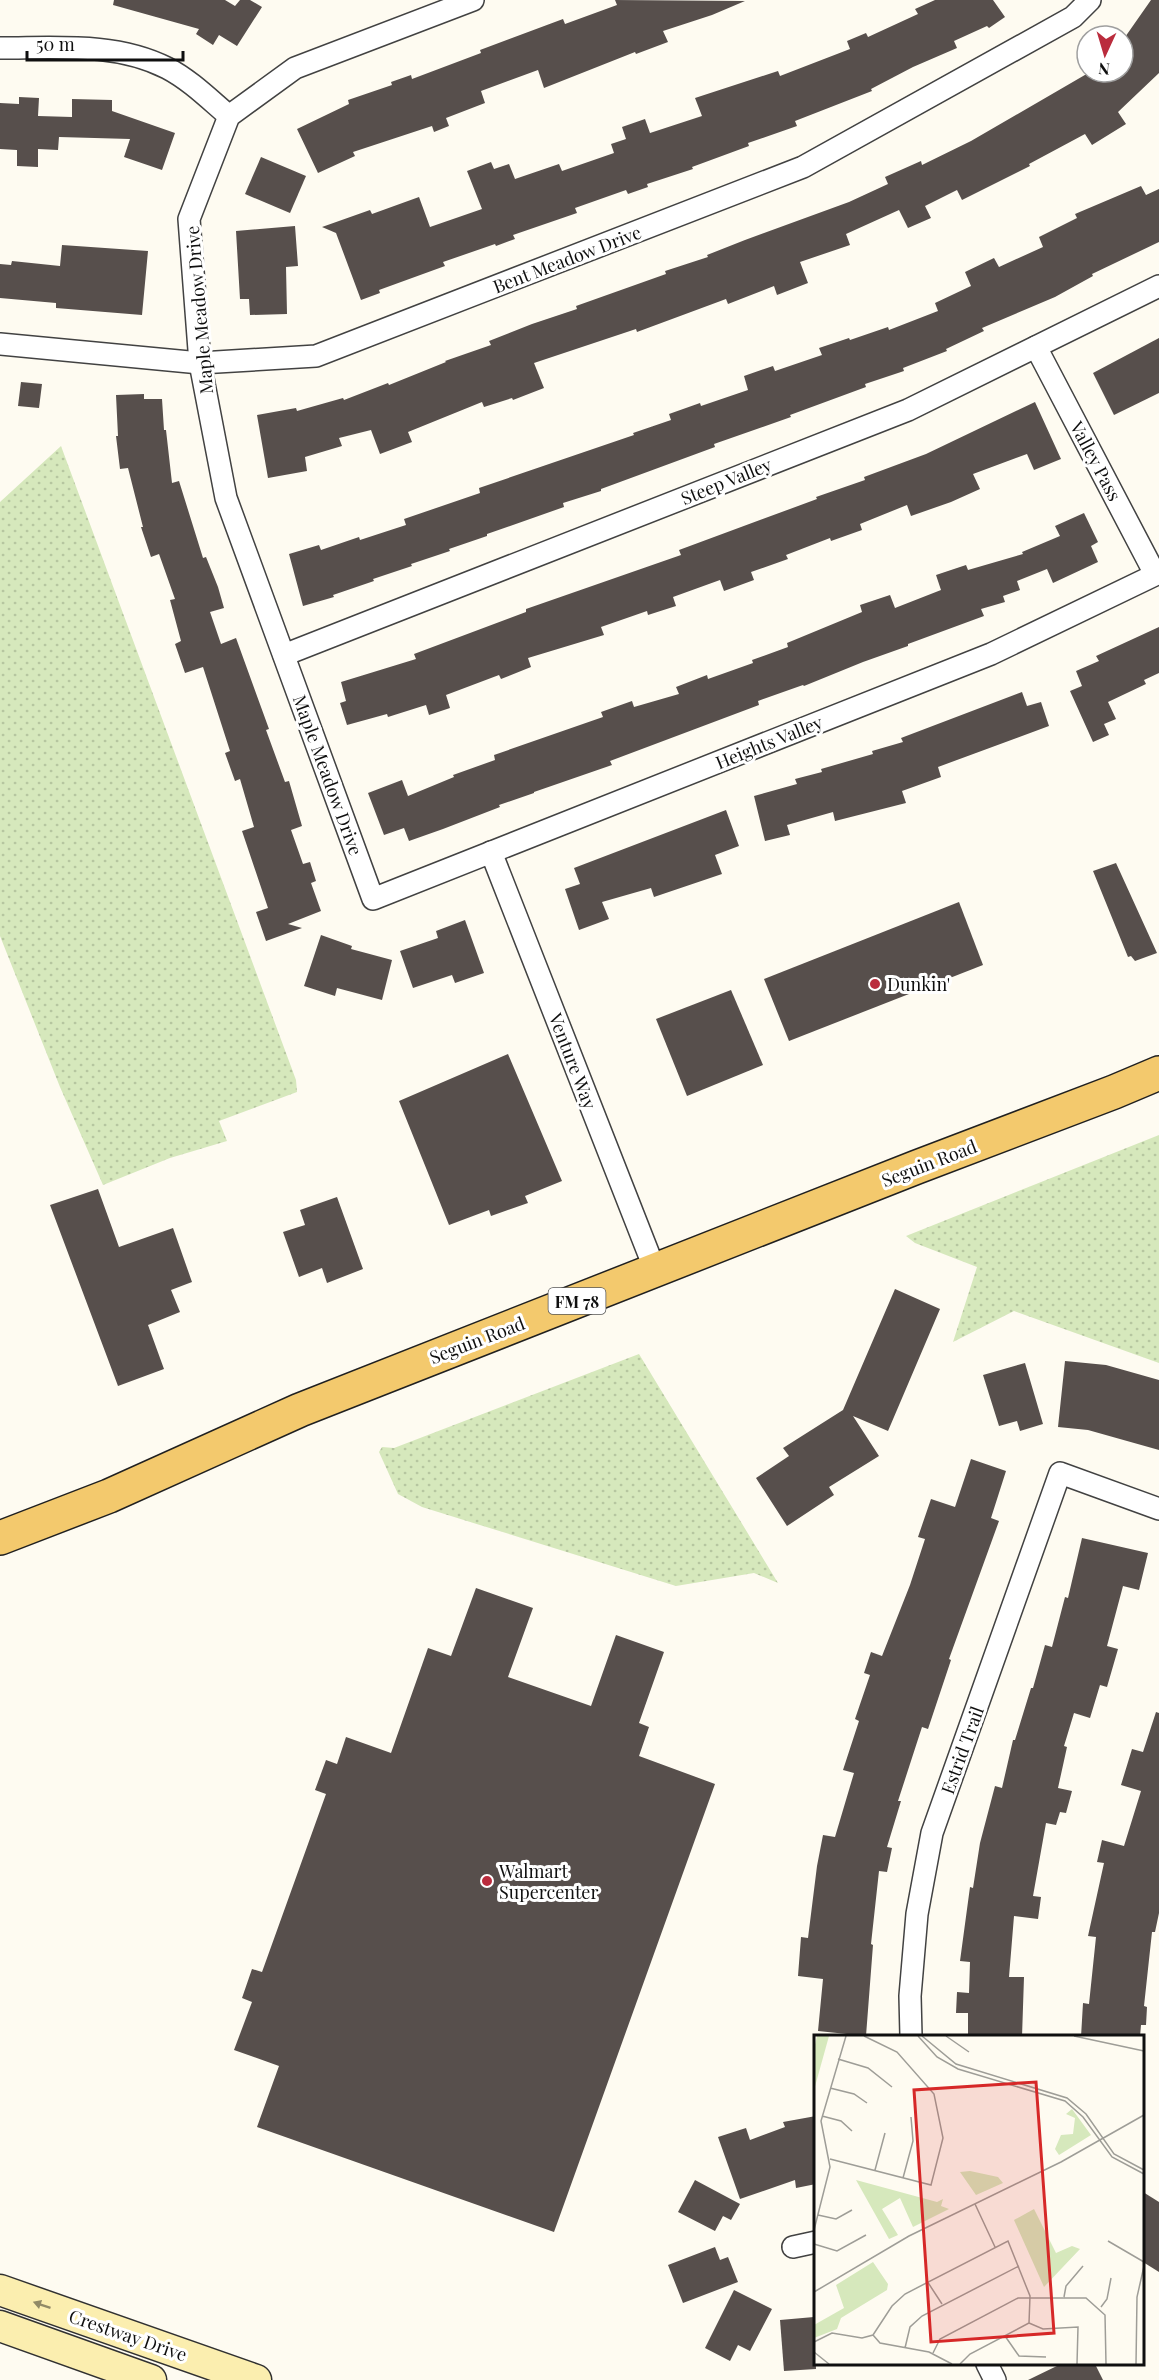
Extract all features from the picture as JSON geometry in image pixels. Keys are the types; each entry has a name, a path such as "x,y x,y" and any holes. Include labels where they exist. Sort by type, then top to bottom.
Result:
{"main road":[{"name":"Seguin Road","path":"0,1538 109,1496 300,1410 1159,1073"}],"street":[{"name":"Bent Meadow Drive","path":"0,344 200,363 316,356 803,167 1073,17 1090,0"},
{"path":"0,48 102,49 135,55 167,69 196,88 229,116 295,68 464,2"},
{"name":"Maple Meadow Drive","path":"229,116 189,219 200,363 226,498 373,899"},
{"name":"Steep Valley","path":"284,655 908,410 1159,286"},
{"name":"Valley Pass","path":"1036,347 1157,573"},
{"name":"Heights Valley","path":"373,899 991,654 1157,573"},
{"name":"Venture Way","path":"491,852 655,1270"},
{"name":"Estrid Trail","path":"911,2035 910,1996 917,1914 932,1833 1060,1473 1159,1509"},
{"path":"793,2247 814,2242"},
{"name":"Crestway Drive","path":"0,2290 256,2380"},
{"path":"85,2356 97,2324"},
{"name":"Crestway Drive","path":"0,2326 151,2380"},
{"path":"988,2365 995,2380"}],"green space":[{"path":"61,446 296,1080 297,1092 219,1121 227,1141 170,1158 103,1185 60,1087 0,936 0,502"},
{"path":"1159,1135 1159,1363 1014,1311 953,1342 977,1267 915,1243 906,1236"},
{"path":"639,1354 778,1583 754,1573 676,1586 422,1507 398,1494 379,1452 382,1447 394,1448"}],"building":[{"path":"114,0 225,0 235,6 240,0 250,0 262,7 237,46 219,35 213,45 196,34 199,29 113,5"},
{"path":"615,0 745,1 712,15 663,31 668,42 636,54 635,52 544,88 538,70 481,91 485,103 446,118 449,126 434,132 432,126 353,152 355,156 318,173 297,129 349,104 348,100 392,85 391,82 411,75 412,79 481,53 480,50 563,19 565,24 617,5"},
{"path":"935,0 993,0 1005,17 989,28 987,26 954,41 957,48 913,67 871,89 872,91 795,121 797,126 748,143 749,146 692,167 693,169 647,184 648,187 628,194 626,190 575,208 577,213 513,235 515,239 496,246 495,244 443,262 445,266 379,290 380,293 361,300 336,233 322,227 370,210 372,214 419,197 430,227 482,209 467,171 491,162 494,169 509,164 515,179 559,164 562,171 614,153 611,144 626,139 622,127 645,119 650,133 702,116 695,98 778,71 780,76 850,49 847,41 866,33 868,37 918,14 915,9"},
{"path":"1151,0 1159,0 1159,73 1118,112 1126,124 1092,145 1085,134 1029,164 1030,166 962,200 957,190 925,206 931,218 908,228 899,210 846,234 850,245 800,262 808,283 777,295 774,286 728,304 726,299 637,332 636,329 534,363 544,388 513,400 512,398 484,407 482,402 408,432 412,442 380,454 371,430 339,438 342,446 305,457 307,471 268,478 257,415 296,408 297,411 343,398 344,400 388,383 389,385 445,361 491,345 489,341 577,309 576,306 666,274 665,271 708,257 707,255 745,240 849,202 888,184 885,177 921,161 922,165 971,141 1075,81 1075,84 1135,84 1134,24"},
{"path":"19,97 39,98 38,116 72,117 72,99 112,100 112,111 175,133 162,170 124,157 130,139 59,137 58,150 38,149 38,167 17,166 17,150 0,149 0,103 19,104"},
{"path":"261,157 306,176 290,213 245,194"},
{"path":"1141,186 1146,195 1159,189 1159,242 1092,274 1093,276 1055,297 982,328 984,331 946,349 947,351 903,368 904,371 865,384 866,387 714,444 715,447 601,489 601,491 563,503 564,507 487,534 487,536 449,549 450,551 333,595 334,597 303,606 289,554 319,545 321,550 406,525 404,519 480,493 479,488 634,435 633,433 671,420 669,414 748,390 744,376 773,366 775,371 822,355 819,348 888,327 889,330 938,311 935,303 971,286 965,272 994,258 999,267 1043,247 1039,237 1077,218 1075,214"},
{"path":"295,226 298,266 286,267 287,314 250,315 249,299 240,299 236,231"},
{"path":"62,245 148,251 142,315 56,308 56,303 0,298 0,264 11,265 12,261 60,266"},
{"path":"1159,338 1159,393 1114,415 1093,373"},
{"path":"21,382 42,384 39,408 18,406"},
{"path":"144,394 144,399 162,399 172,483 179,481 203,558 206,557 224,608 210,612 221,644 236,638 269,729 266,730 285,782 289,781 302,826 291,830 303,864 310,862 316,881 311,883 321,911 288,924 302,928 266,941 256,912 268,908 242,831 254,827 240,779 235,781 225,753 230,751 203,667 185,673 175,644 181,641 170,600 175,599 159,554 151,557 141,527 143,527 128,468 120,469 116,436 118,436 116,395"},
{"path":"1035,402 1061,459 1034,470 1027,454 973,474 980,489 951,502 911,516 907,505 860,524 862,530 831,541 830,538 786,555 788,559 751,572 754,580 724,591 720,580 673,597 676,606 648,615 647,611 601,627 604,635 528,658 531,667 501,679 499,675 446,695 450,708 429,715 426,705 388,717 387,714 347,725 340,703 346,701 341,682 416,659 414,654 526,612 526,609 681,555 679,550 865,480 864,477 926,454"},
{"path":"1084,513 1098,542 1091,546 1098,562 1053,583 1047,569 1017,581 1020,590 1003,596 1005,602 981,609 984,616 804,686 758,701 759,705 610,761 612,765 499,805 500,807 443,829 409,841 404,828 384,835 368,793 402,780 408,796 454,777 453,775 495,760 494,755 603,717 601,712 632,701 634,707 679,694 676,687 707,675 708,679 753,663 752,660 788,647 787,643 862,612 860,605 890,595 895,608 941,590 936,575 966,565 968,570 1023,554 1022,552 1060,536 1055,526"},
{"path":"1159,627 1159,673 1144,680 1146,684 1108,702 1116,719 1104,724 1109,735 1093,742 1070,691 1082,686 1076,671 1099,661 1096,656"},
{"path":"1022,692 1027,706 1041,702 1049,726 938,767 941,777 902,791 906,803 835,821 833,812 787,825 790,835 765,841 754,796 797,784 795,779 873,754 872,751 903,742 901,738"},
{"path":"726,810 739,846 715,855 722,874 654,897 651,888 602,902 609,919 579,930 565,889 580,884 574,868"},
{"path":"1116,863 1157,953 1135,961 1131,956 1128,957 1093,871"},
{"path":"959,902 983,965 789,1041 764,979"},
{"path":"465,920 484,973 455,983 452,975 413,988 400,951 438,938 436,931"},
{"path":"321,935 352,946 351,949 392,960 382,1000 337,988 335,996 304,986"},
{"path":"731,990 763,1065 687,1096 656,1019"},
{"path":"508,1054 562,1181 525,1196 528,1203 491,1216 489,1210 449,1225 399,1101"},
{"path":"98,1189 119,1247 173,1228 192,1282 171,1290 180,1312 148,1325 164,1369 118,1386 50,1205"},
{"path":"337,1197 363,1269 327,1283 322,1268 299,1277 283,1232 305,1225 300,1210"},
{"path":"895,1289 940,1309 888,1431 853,1416 879,1456 829,1487 834,1495 787,1526 756,1478 789,1456 783,1448 843,1410"},
{"path":"1065,1361 1106,1365 1159,1380 1159,1450 1088,1430 1058,1427"},
{"path":"1025,1363 1043,1424 1020,1431 1017,1421 999,1426 983,1375"},
{"path":"971,1459 1006,1471 991,1518 999,1521 949,1659 951,1660 928,1729 922,1727 898,1801 901,1801 887,1847 892,1848 887,1872 879,1871 871,1944 873,1945 866,2035 818,2031 823,1979 798,1976 801,1937 808,1938 823,1835 835,1837 854,1773 843,1770 859,1721 855,1719 870,1675 864,1673 871,1652 882,1656 910,1585 925,1539 918,1537 931,1499 955,1507"},
{"path":"1082,1538 1148,1553 1139,1590 1123,1586 1107,1646 1118,1649 1107,1687 1100,1685 1090,1718 1074,1713 1064,1746 1067,1747 1058,1788 1072,1791 1066,1813 1060,1812 1056,1825 1046,1823 1033,1896 1041,1897 1038,1919 1014,1916 1009,1977 1024,1977 1022,2035 968,2035 968,2013 956,2013 957,1992 969,1993 970,1962 960,1961 970,1887 973,1888 980,1843 995,1786 1002,1788 1013,1740 1015,1740 1031,1688 1033,1688 1045,1645 1052,1647 1065,1597 1068,1598"},
{"name":"Walmart Supercenter","path":"476,1588 533,1608 508,1677 591,1706 616,1635 664,1652 639,1723 649,1727 639,1756 715,1784 554,2232 257,2127 279,2066 234,2050 252,2002 242,1998 252,1969 262,1972 326,1794 315,1790 326,1760 337,1764 346,1737 391,1753 428,1648 451,1656"},
{"path":"1156,1712 1159,1713 1159,1913 1155,1932 1152,1932 1144,2006 1147,2007 1146,2025 1141,2025 1140,2035 1081,2035 1083,2003 1089,2004 1096,1937 1088,1936 1104,1863 1097,1862 1102,1840 1124,1846 1141,1791 1121,1785 1132,1749 1143,1752"},
{"path":"814,2116 814,2184 796,2188 795,2180 740,2199 718,2137 746,2128 750,2140 785,2127 783,2122"},
{"path":"695,2180 740,2204 731,2220 723,2216 715,2231 678,2212"},
{"path":"1144,2193 1159,2202 1159,2272 1144,2263"},
{"path":"715,2247 720,2260 728,2257 738,2282 683,2303 668,2265"},
{"path":"734,2290 772,2309 750,2351 738,2345 730,2361 705,2348"},
{"path":"814,2317 814,2365 816,2369 784,2371 780,2320"},
{"path":"1059,2365 1096,2365 1103,2380 1028,2380"}],"place":[{"name":"Dunkin'","path":"875,984"},
{"name":"Walmart Supercenter","path":"487,1881"}]}
